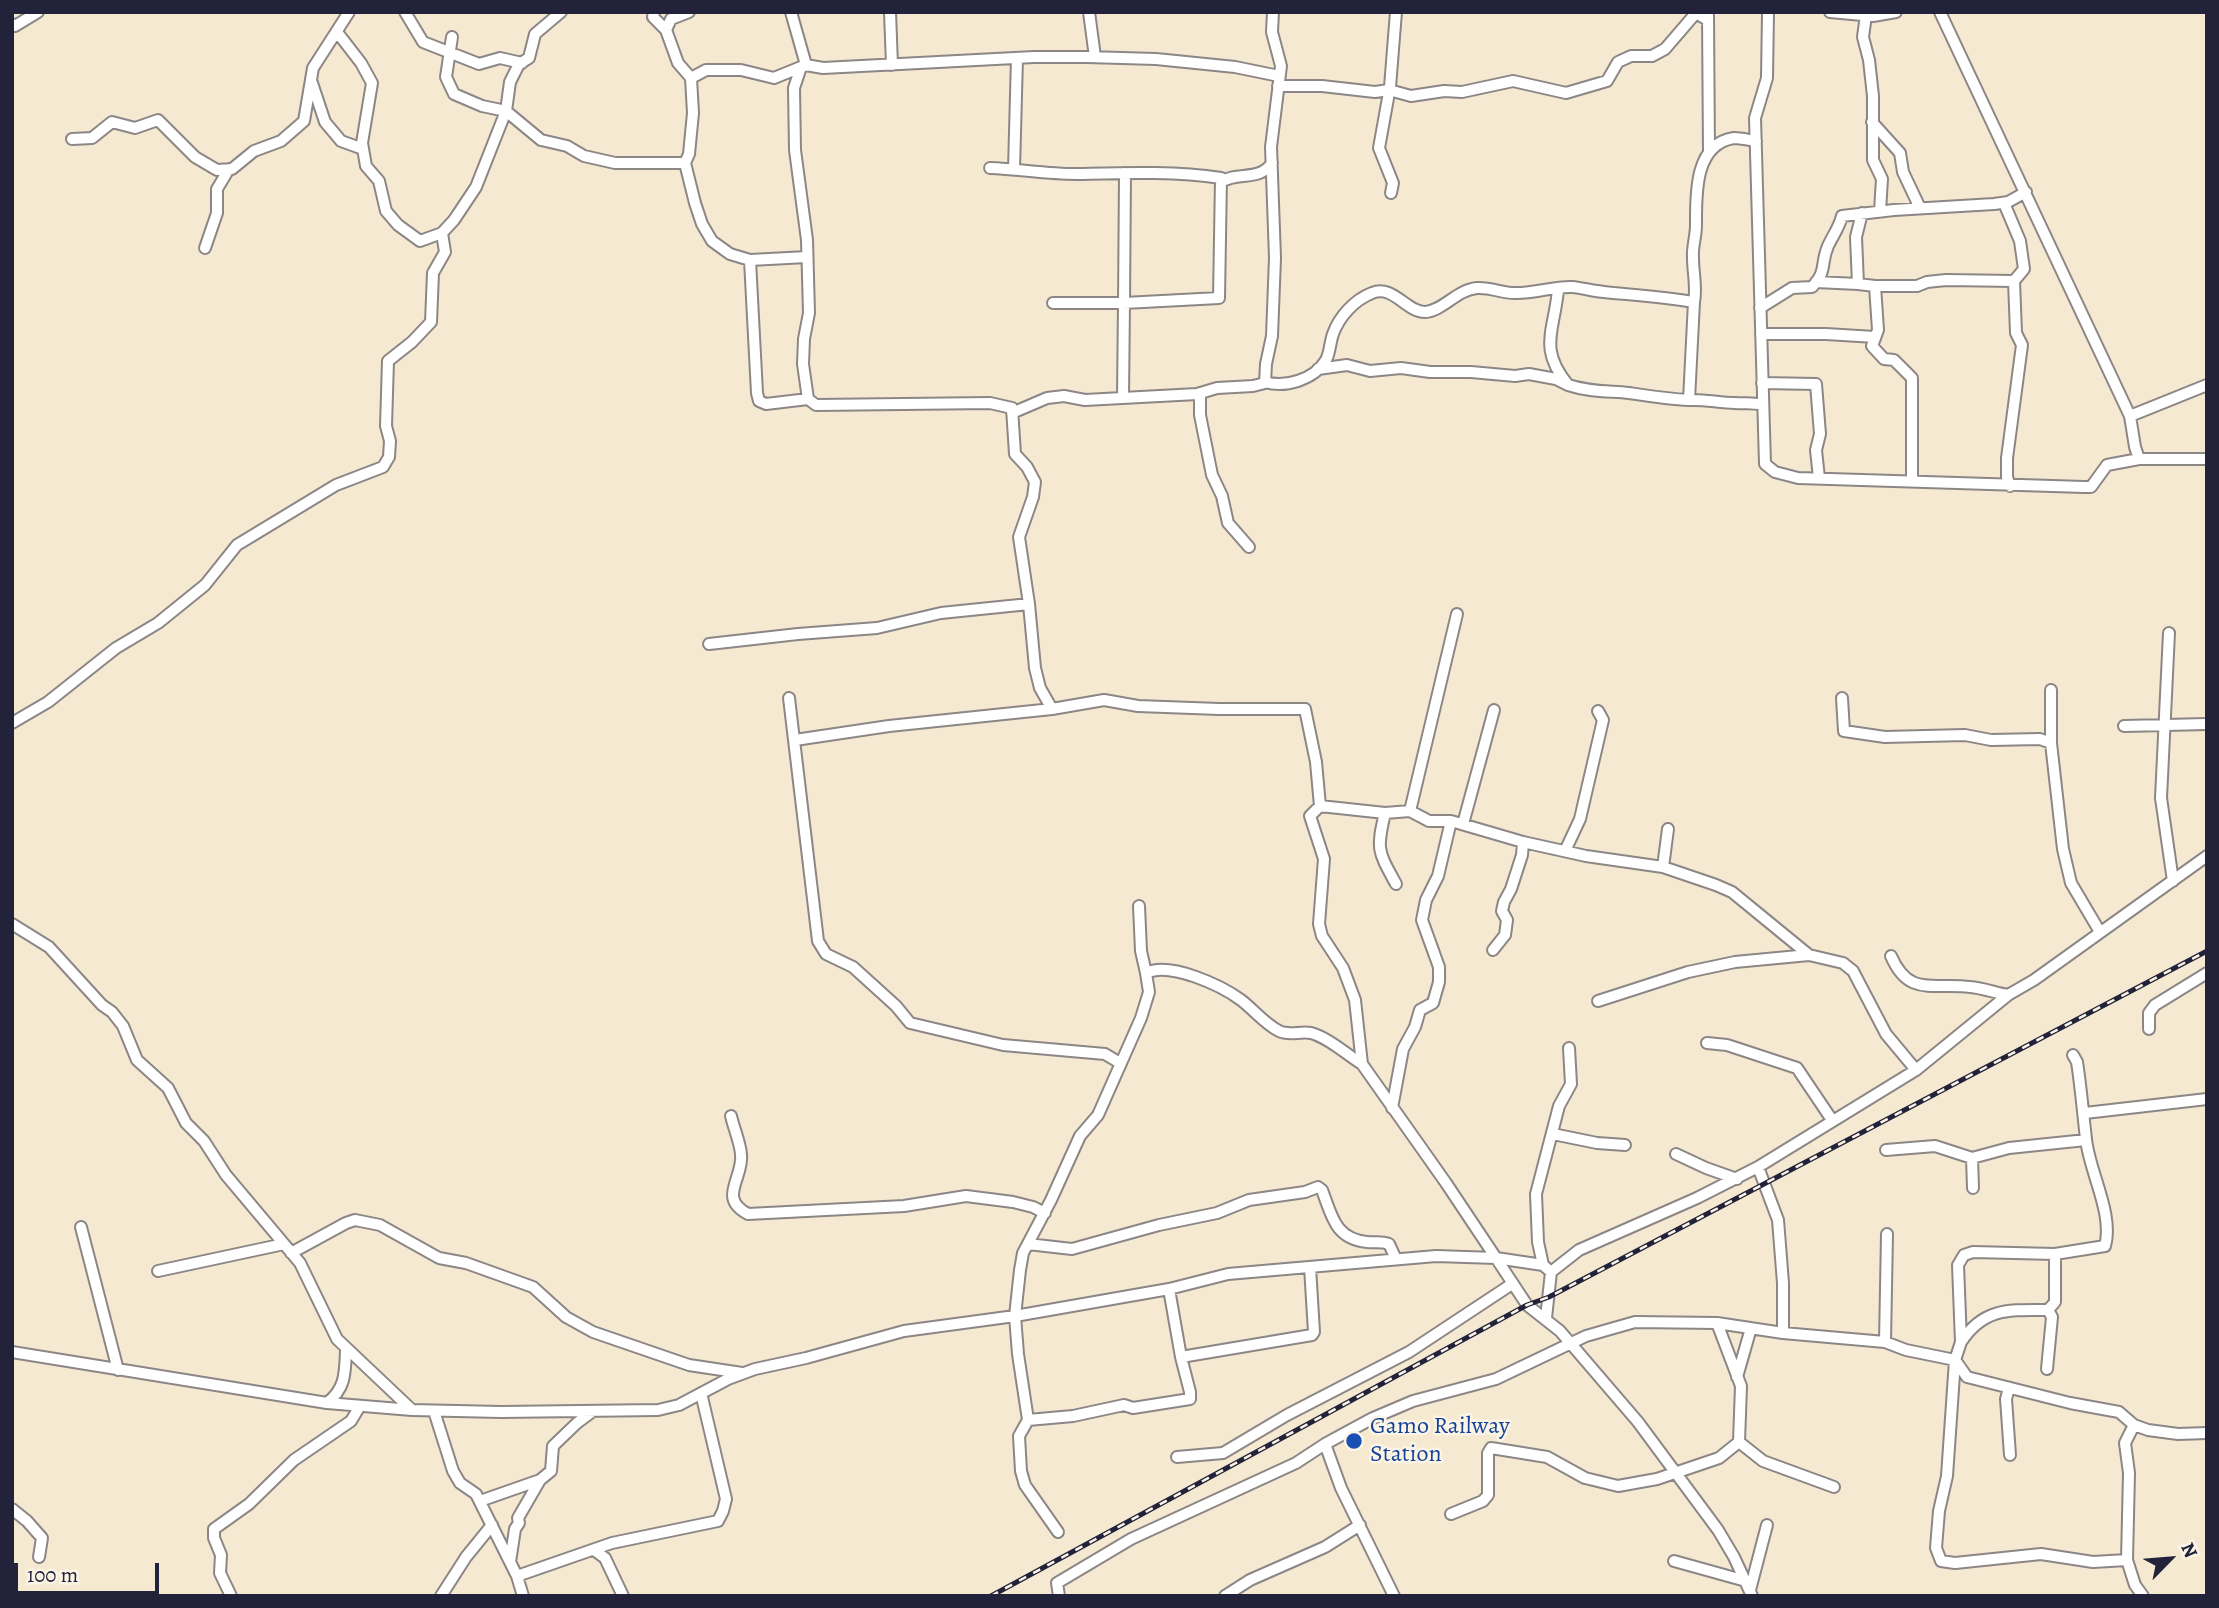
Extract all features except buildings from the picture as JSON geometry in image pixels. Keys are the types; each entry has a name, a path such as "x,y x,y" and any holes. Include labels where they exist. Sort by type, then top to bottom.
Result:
{"street":[{"path":"12,24 15,26 38,12"},
{"path":"205,248 217,213 217,189 229,169 254,150 281,141 305,118 313,68 349,12"},
{"path":"405,12 423,42 449,54 478,64 500,58 522,63"},
{"path":"337,32 372,83 362,143 366,166 379,181 386,211 398,225 420,242 442,233 476,187 506,111 510,82 522,63 529,58 535,34 561,12"},
{"path":"654,12 653,17 666,30 678,63 691,78 693,113 689,153 685,163 702,224 712,241 730,254 750,260 807,257"},
{"path":"666,30 671,19 689,12"},
{"path":"791,12 804,66 794,88 795,150 805,218 807,257 809,313 803,364 808,399"},
{"path":"890,12 892,65"},
{"path":"1089,12 1095,57"},
{"path":"1265,382 1272,335 1275,258 1271,147 1281,66 1272,32 1273,12"},
{"path":"1391,192 1393,183 1379,148 1389,90 1396,12"},
{"path":"1768,12 1767,78 1755,118 1765,464 1775,472 1798,478 2091,487 2107,465 2139,459 2207,460"},
{"path":"1830,12 1866,15 1896,12"},
{"path":"1940,12 2130,416 2139,459"},
{"path":"691,78 706,70 741,69 774,78 804,66 823,68 1017,58 1095,57 1156,59 1235,68 1279,81 1375,92 1389,90 1411,96 1444,91 1462,92 1513,81 1566,93 1607,81 1618,62 1631,56 1652,57 1665,49 1696,13 1707,15 1709,153"},
{"path":"1866,15 1863,37 1869,60 1873,160 1882,179 1880,211"},
{"path":"452,37 446,77 454,94 482,106 506,111 541,140 567,146 584,156 615,163 685,163"},
{"path":"1014,169 1017,58"},
{"path":"311,80 326,122 341,141 363,149"},
{"path":"305,118 330,127"},
{"path":"72,139 92,138 112,122 135,128 158,120 195,157 217,170 229,169"},
{"path":"1872,122 1900,153 1903,172 1920,208"},
{"path":"1689,400 1696,293 1692,246 1696,234 1696,190 1701,168 1713,147 1734,138 1756,141"},
{"path":"1221,182 1229,176 1259,174 1267,170 1272,163"},
{"path":"990,168 1073,174 1191,174 1221,178 1219,298 1124,303 1053,303"},
{"path":"1123,398 1125,173"},
{"path":"1760,308 1792,288 1812,287 1822,276 1827,247 1839,230 1842,216 2004,203 2026,192"},
{"path":"2004,203 2020,242 2024,269 2014,281 2016,333 2022,345 2007,458 2010,486"},
{"path":"1858,284 1856,237 1862,213"},
{"path":"12,723 48,702 116,648 158,622 205,585 237,545 336,485 383,467 389,457 390,441 386,426 388,361 431,322 433,273 445,252 442,233"},
{"path":"750,260 759,401 766,404 808,399 816,405 990,403 1012,408 1015,454 1027,467 1035,482 1033,497 1019,537 1035,668 1040,688 1052,709"},
{"path":"1816,282 1917,286 1946,280 2014,281"},
{"path":"1875,286 1874,307 1878,330 1872,346 1884,359 1894,360 1912,378 1912,481"},
{"path":"1012,413 1047,398 1064,396 1085,400 1200,393 1265,382 1277,386 1305,378 1327,359 1339,321 1358,300 1374,291 1387,293 1403,300 1415,310 1425,312 1469,289 1481,288 1511,293 1570,287 1694,302"},
{"path":"1558,290 1556,316 1549,346 1551,359 1569,386"},
{"path":"1761,334 1875,337"},
{"path":"1318,369 1347,365 1370,371 1401,368 1515,376 1529,374 1556,379 1569,386 1596,392 1689,400 1709,399 1738,404 1751,402 1762,405"},
{"path":"1762,383 1816,384 1820,434 1816,450 1819,478"},
{"path":"2130,416 2207,384"},
{"path":"1200,393 1200,415 1212,475 1222,496 1228,523 1248,547"},
{"path":"709,644 877,628 942,613 1029,604"},
{"path":"1410,811 1457,614"},
{"path":"2169,633 2161,798 2173,881"},
{"path":"2051,690 2052,743 2063,849 2071,883 2100,932"},
{"path":"789,698 818,941 826,954 853,967 896,1006 910,1023 1003,1045 1105,1054 1120,1063"},
{"path":"1842,698 1844,731 1885,737 1965,735 1991,740 2040,739 2052,743"},
{"path":"795,740 889,726 1052,709 1104,700 1152,707 1305,709 1316,762 1320,806"},
{"path":"1463,824 1494,710"},
{"path":"1565,851 1580,818 1603,720 1598,711"},
{"path":"2124,726 2207,724"},
{"path":"1320,806 1385,813 1410,811 1429,821 1451,821 1522,842 1663,867 1732,892 1809,955"},
{"path":"1320,806 1310,816 1324,859 1319,923 1322,936 1343,968 1355,1000 1362,1064"},
{"path":"1385,813 1378,840 1381,858 1396,884"},
{"path":"1392,1108 1403,1049 1416,1027 1420,1010 1433,1003 1439,982 1439,967 1422,920 1426,900 1438,876 1451,821"},
{"path":"1663,867 1668,829"},
{"path":"1493,950 1505,935 1507,920 1502,911 1522,855 1522,842"},
{"path":"12,1352 360,1406 412,1410 658,1410 679,1405 744,1373 904,1331 1015,1316 1169,1289 1228,1274 1454,1255 1476,1259 1496,1258 1547,1269 1579,1250 1737,1179 1916,1070 2008,995 2207,856"},
{"path":"1058,1532 1029,1492 1023,1478 1019,1455 1019,1436 1028,1420 1015,1316 1023,1252 1045,1213 1080,1136 1098,1115 1141,1018 1149,992 1141,951 1139,906"},
{"path":"12,924 49,947 102,1005 112,1012 123,1026 137,1060 167,1088 186,1123 204,1141 226,1175 288,1248 310,1282 330,1327 346,1349 412,1410"},
{"path":"1598,1001 1688,972 1735,962 1809,955 1843,963 1853,971 1886,1034 1916,1070"},
{"path":"1891,956 1898,972 1905,979 1918,984 1970,987 2008,995"},
{"path":"1146,973 1154,969 1170,970 1217,985 1276,1030 1286,1034 1310,1033 1330,1042 1362,1064 1527,1305 1546,1318 1572,1343 1630,1412 1717,1530 1749,1589"},
{"path":"2149,1029 2149,1013 2155,1005 2207,972"},
{"path":"1707,1044 1727,1045 1797,1068 1832,1120"},
{"path":"1546,1318 1547,1269 1538,1242 1536,1194 1559,1106 1571,1084 1569,1048"},
{"path":"1961,1342 1958,1265 1964,1255 1973,1252 2055,1254 2105,1246 2108,1237 2086,1140 2085,1113 2077,1062 2073,1055"},
{"path":"2085,1113 2207,1099"},
{"path":"731,1116 741,1153 741,1162 732,1189 733,1199 739,1209 748,1214 904,1206 966,1196 1013,1202 1045,1213"},
{"path":"1553,1134 1597,1143 1625,1145"},
{"path":"1886,1150 1935,1146 1972,1158 2009,1148 2086,1140"},
{"path":"1676,1154 1737,1179"},
{"path":"1972,1158 1973,1188"},
{"path":"1758,1167 1778,1220 1783,1283 1783,1333"},
{"path":"1028,1244 1072,1249 1159,1224 1217,1213 1249,1200 1305,1192 1318,1187 1322,1190 1336,1225 1347,1238 1368,1242 1382,1241 1389,1244 1396,1259"},
{"path":"158,1271 288,1248 355,1220 369,1222 439,1258 466,1263 533,1287 566,1317 593,1332 689,1365 744,1373"},
{"path":"81,1227 118,1370"},
{"path":"1885,1342 1887,1234"},
{"path":"2055,1254 2056,1302 2048,1310 2015,1310 1990,1314 1971,1326 1961,1342 1955,1360 1947,1476 1939,1511 1936,1548 1941,1561 1955,1563 2041,1554 2093,1562 2127,1560"},
{"path":"1181,1357 1312,1335 1310,1267"},
{"path":"1177,1457 1223,1453 1287,1415 1409,1352 1512,1284"},
{"path":"1028,1420 1073,1416 1124,1405 1133,1408 1190,1399 1191,1392 1181,1357 1169,1289"},
{"path":"2047,1369 2052,1317 2048,1310"},
{"path":"1059,1596 1056,1583 1131,1539 1296,1463 1325,1444 1413,1401 1496,1379 1586,1336 1636,1322 1717,1322 1783,1333 1885,1342 1906,1350 1955,1360 1967,1377 1996,1382 2009,1388 2070,1403 2119,1412 2134,1425 2148,1430 2178,1434 2207,1433"},
{"path":"1451,1514 1483,1501 1488,1495 1488,1453 1491,1448 1547,1457 1585,1478 1618,1486 1657,1479 1674,1471 1720,1458 1739,1442 1741,1386 1717,1322"},
{"path":"1737,1377 1751,1328"},
{"path":"327,1403 339,1393 342,1385 346,1349"},
{"path":"2009,1388 2006,1399 2010,1455"},
{"path":"517,1576 662,1531 718,1521 726,1499 701,1392"},
{"path":"231,1596 220,1573 221,1555 214,1529 249,1504 295,1460 351,1421 360,1406"},
{"path":"434,1410 453,1471 460,1483 476,1494 480,1501 517,1576 523,1596"},
{"path":"480,1501 540,1480 551,1471 554,1446 593,1411"},
{"path":"2134,1425 2125,1443 2129,1473 2127,1560 2135,1585 2143,1596"},
{"path":"1739,1442 1763,1461 1834,1487"},
{"path":"1325,1444 1341,1488 1394,1596"},
{"path":"510,1562 518,1518 540,1480"},
{"path":"12,1509 43,1538 39,1558"},
{"path":"441,1596 492,1525"},
{"path":"1225,1596 1250,1580 1325,1547 1360,1525"},
{"path":"1749,1589 1767,1525"},
{"path":"594,1550 605,1558 623,1596"},
{"path":"1674,1560 1749,1589"}],"railway":[{"path":"991,1596 1527,1305 1549,1297 2207,951"}],"place":[{"name":"Gamo Railway Station","path":"1354,1441"}]}
